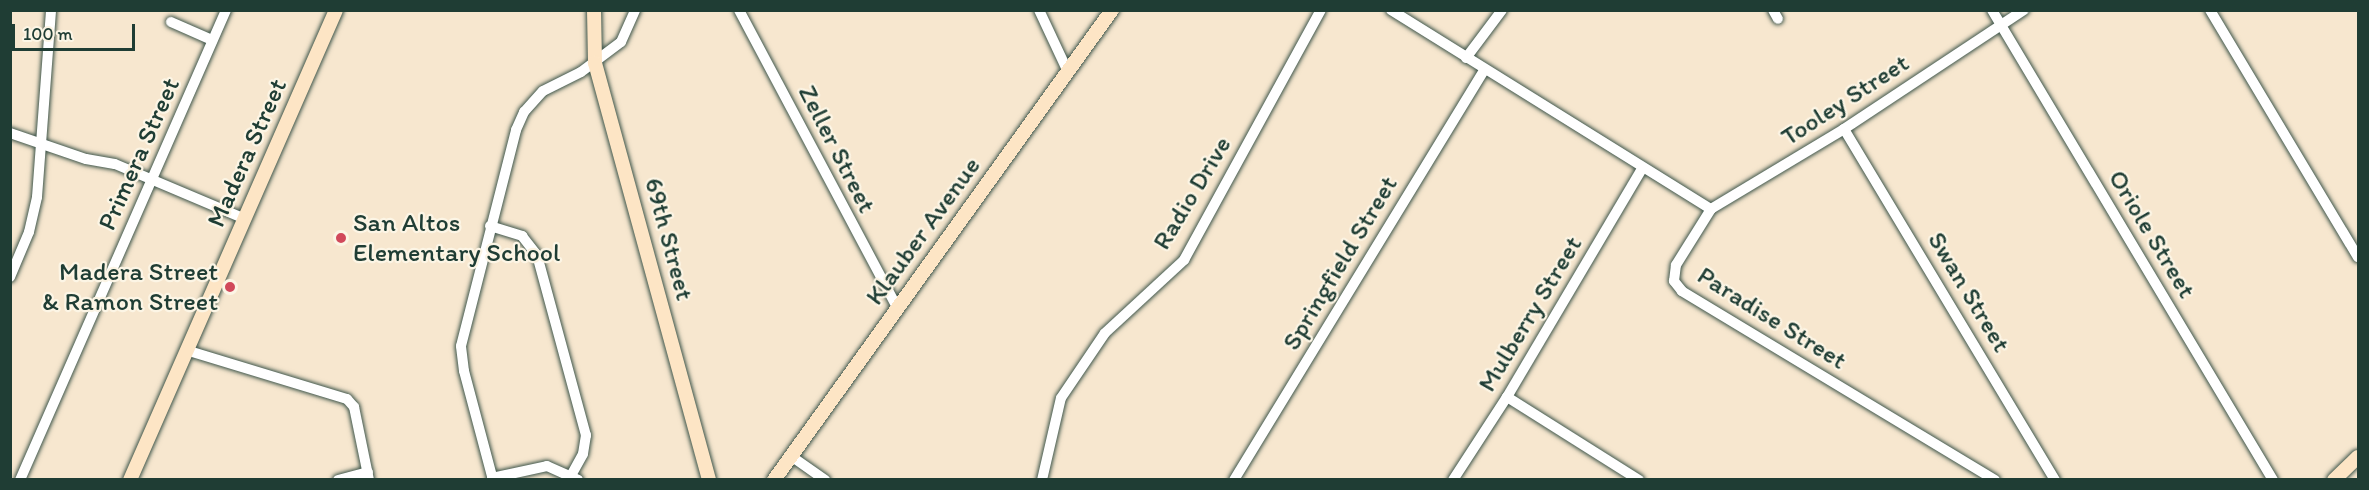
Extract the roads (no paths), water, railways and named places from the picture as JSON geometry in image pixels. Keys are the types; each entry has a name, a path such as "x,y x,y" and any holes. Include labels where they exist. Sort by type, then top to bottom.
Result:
{"street":[{"path":"10,277 29,231 37,197 39,143 51,10"},
{"name":"Primera Street","path":"20,480 226,10"},
{"name":"Madera Street","path":"130,480 189,351 336,10"},
{"name":"69th Street","path":"594,10 595,63 709,480"},
{"path":"490,226 522,236 537,255 586,435 583,454 575,478 554,467 540,465 492,479 461,354 490,226 516,130 524,112 551,86 595,63 621,42 635,10"},
{"name":"Zeller Street","path":"739,10 897,307"},
{"path":"1039,10 1068,72"},
{"name":"Klauber Avenue","path":"774,480 1112,10"},
{"name":"Radio Drive","path":"1042,480 1061,398 1104,333 1184,260 1321,10"},
{"path":"1391,10 1484,71 1711,209"},
{"path":"1466,58 1502,10"},
{"name":"Oriole Street","path":"1992,10 2273,480"},
{"name":"Tooley Street","path":"1711,209 1844,129 2024,10"},
{"path":"2210,10 2358,257"},
{"path":"171,22 212,40"},
{"name":"Springfield Street","path":"1234,480 1484,71"},
{"name":"Swan Street","path":"1844,129 2055,480"},
{"path":"10,133 153,178 244,219"},
{"name":"Mulberry Street","path":"1453,480 1507,397 1642,169"},
{"name":"Paradise Street","path":"1711,209 1676,265 1674,281 1682,291 1995,480"},
{"path":"189,351 347,399 354,407 369,476 338,480"},
{"path":"1507,397 1639,480"},
{"path":"791,456 825,480"},
{"path":"2334,480 2358,457"}],"place":[{"name":"San Altos Elementary School","path":"341,238"},
{"name":"Madera Street & Ramon Street","path":"230,287"}]}
